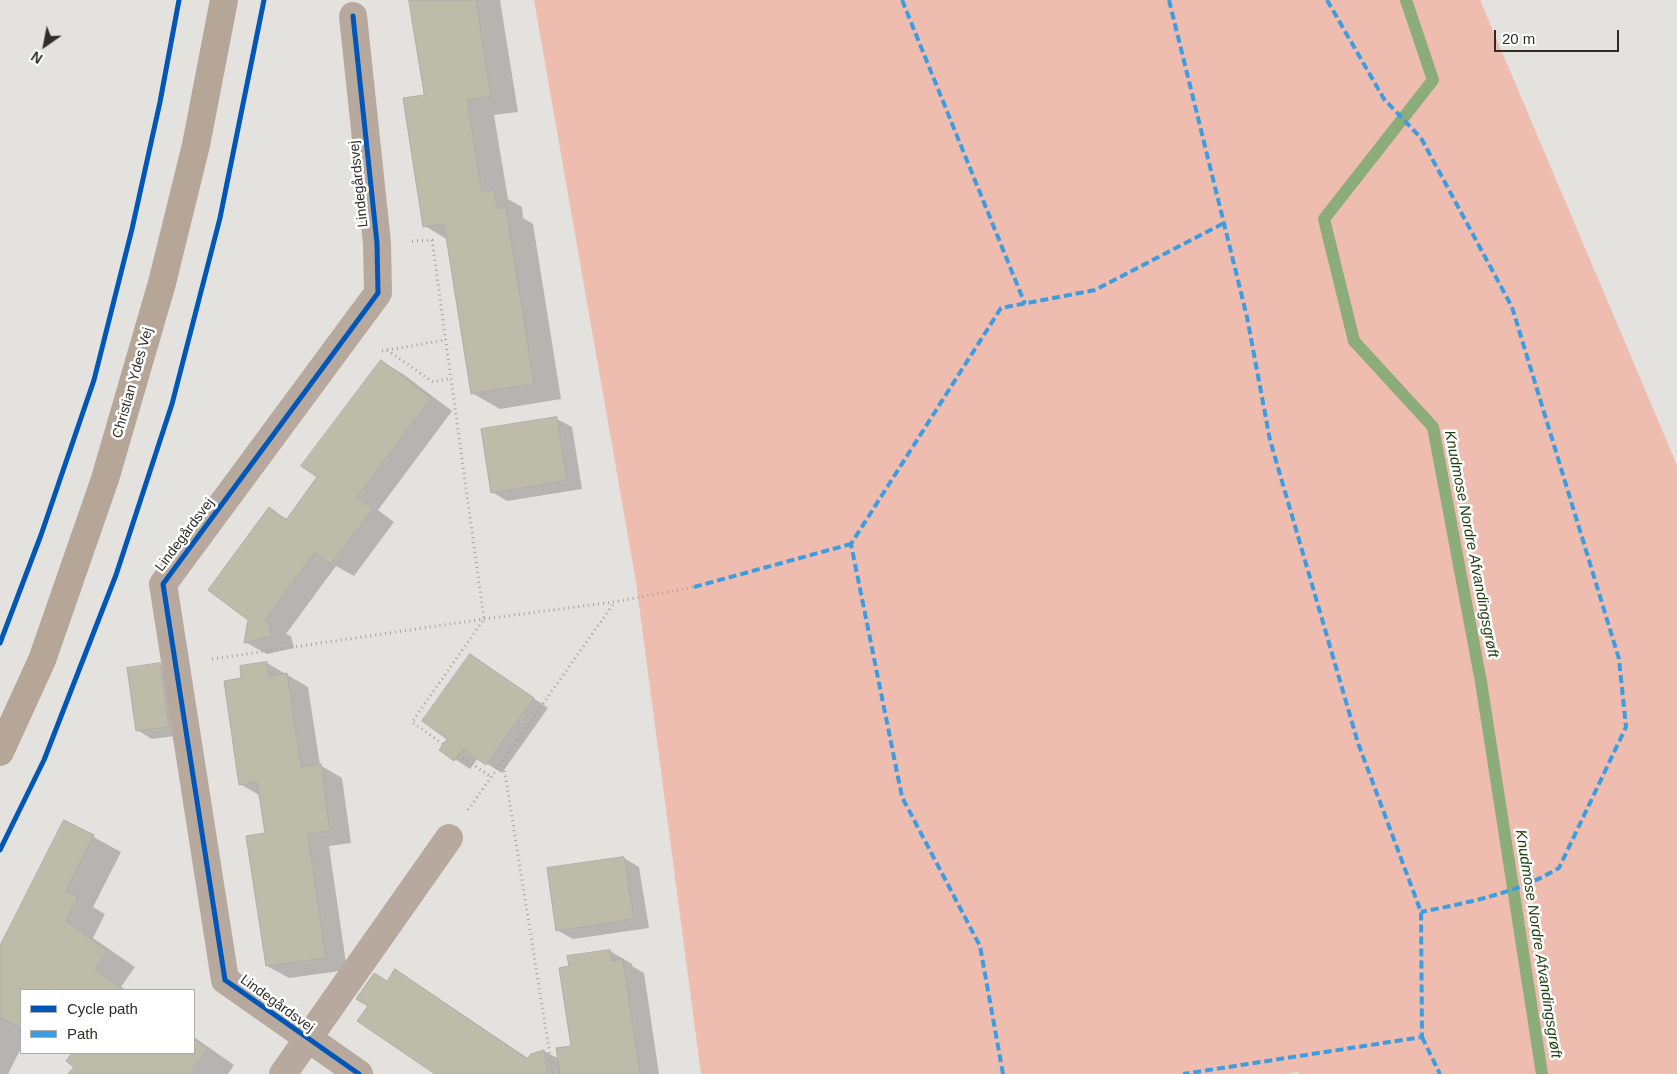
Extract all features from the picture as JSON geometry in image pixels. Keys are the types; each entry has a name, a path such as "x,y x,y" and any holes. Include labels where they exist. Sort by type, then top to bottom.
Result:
{"street":[{"name":"Christian Ydes Vej","path":"0,752 42,660 105,479 162,283 196,144 224,0"},
{"name":"Lindegårdsvej","path":"354,16 377,243 378,293 162,584 225,980 359,1074"},
{"name":"Lindegårdsvej","path":"283,1074 449,838"}],"path":[{"path":"377,243 432,240 484,619 412,722 443,744"},
{"path":"377,352 446,340"},
{"path":"386,350 434,382 451,378"},
{"path":"175,664 614,602 694,587"},
{"path":"449,838 614,602"},
{"path":"458,755 491,778"},
{"path":"503,761 554,1074"}],"shaded area":[{"path":"534,0 1480,0 1677,465 1677,1074 1300,1074 1297,1072 1287,1074 701,1074 636,582"}],"building":[{"path":"409,0 476,0 491,96 467,100 482,192 494,190 497,208 506,207 534,384 471,394 444,224 423,227 403,98 424,95"},
{"path":"381,360 431,398 357,497 373,509 331,564 315,552 264,621 269,623 272,636 244,643 248,620 208,590 269,507 286,520 317,477 301,466"},
{"path":"557,417 567,480 491,493 481,429"},
{"path":"470,654 534,698 486,765 463,749 454,761 439,750 447,739 422,721"},
{"path":"267,662 269,676 287,673 301,767 321,764 330,831 308,834 326,958 266,966 246,836 265,833 257,782 239,785 224,681 241,678 240,666"},
{"path":"160,663 169,727 136,731 127,668"},
{"path":"64,820 94,835 66,891 78,897 66,921 108,951 95,970 123,989 20,989 20,1028 1,1018 0,1021 0,946"},
{"path":"624,857 634,919 556,931 547,868"},
{"path":"610,950 612,961 623,959 640,1074 560,1074 556,1048 571,1046 559,968 569,966 567,956"},
{"path":"395,969 527,1059 531,1054 544,1050 548,1074 435,1074 357,1021 368,1006 356,999 374,973 387,981"},
{"path":"195,1040 207,1049 189,1074 68,1074 74,1067 66,1061 71,1054 195,1054"}],"waterway":[{"name":"Knudmose Nordre Afvandingsgrøft","path":"1406,0 1433,80 1324,219 1354,341 1433,427 1481,682 1542,1074"}],"marked path":[{"path":"902,0 1025,304"},
{"path":"1169,0 1247,317 1270,440 1358,743 1421,912 1422,1037 1183,1074"},
{"path":"1327,0 1384,99 1421,138 1512,307 1619,659 1626,727 1559,868 1509,891 1475,901 1421,912"},
{"path":"1003,1074 980,946 902,797 851,544 1001,308 1095,290 1224,223"},
{"path":"694,587 851,544"},
{"path":"1422,1037 1440,1074"}],"cycle path":[{"path":"0,643 41,535 94,380 132,229 160,102 179,0"},
{"path":"0,850 44,760 116,575 172,404 220,218 264,0"},
{"path":"353,16 377,243 378,293 163,584 225,980 359,1074"}]}
